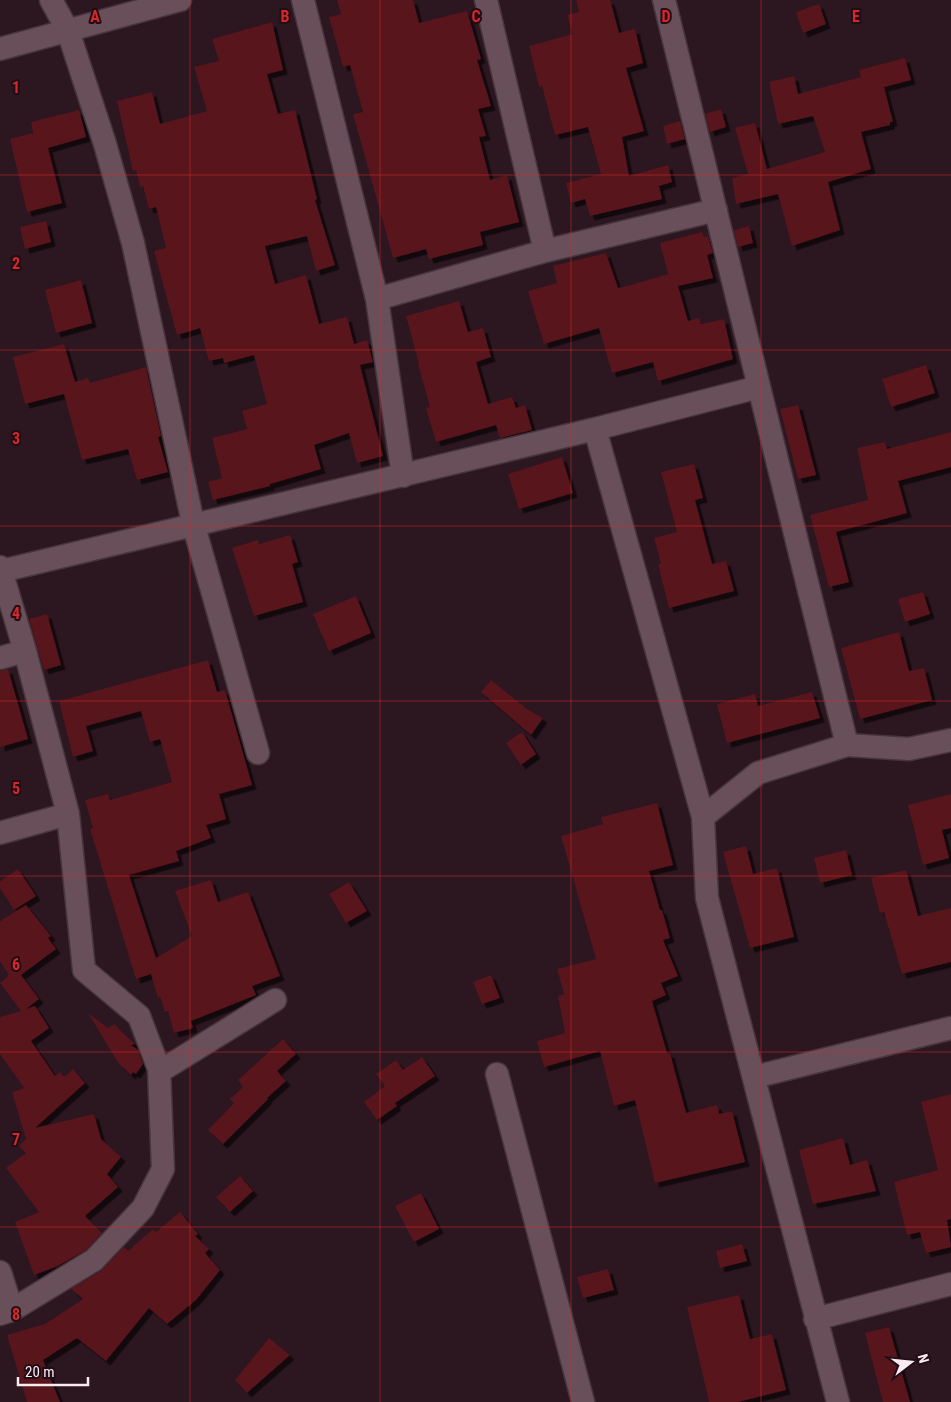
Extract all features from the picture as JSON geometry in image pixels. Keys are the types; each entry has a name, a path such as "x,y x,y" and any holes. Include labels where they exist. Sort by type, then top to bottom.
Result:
{"street":[{"path":"51,0 68,31 105,144 133,243 193,523 258,753"},
{"path":"0,49 180,0"},
{"path":"304,0 377,299 403,476"},
{"path":"486,0 546,251"},
{"path":"664,0 847,745"},
{"path":"377,299 546,251 716,210"},
{"path":"0,1272 6,1312 94,1260 143,1208 163,1169 159,1072 139,1016 84,970 68,814 25,651 1,569 193,523 403,476 759,386"},
{"path":"595,429 702,817 707,898 838,1402"},
{"path":"0,658 25,651"},
{"path":"702,817 758,773 847,745 910,749 951,740"},
{"path":"0,833 68,814"},
{"path":"159,1072 275,1000"},
{"path":"754,1077 951,1028"},
{"path":"497,1074 583,1402"},
{"path":"815,1319 951,1284"}],"building":[{"path":"337,0 413,0 419,23 467,11 481,59 477,60 491,106 478,109 486,136 479,137 490,180 507,175 519,222 480,232 483,245 429,259 426,249 393,258 353,114 363,112 350,65 343,67 329,17 341,14"},
{"path":"576,0 610,0 619,33 635,29 643,63 626,68 644,131 622,137 629,176 668,165 672,182 659,186 662,199 590,216 585,199 571,203 566,183 601,174 588,127 555,135 542,86 539,87 529,46 573,34 567,15 579,12"},
{"path":"819,4 826,24 803,33 796,12"},
{"path":"272,22 283,70 267,74 278,114 295,110 317,199 315,200 335,265 316,271 307,236 265,246 275,284 306,275 319,324 347,317 354,344 367,340 373,362 360,365 383,456 357,463 349,433 314,445 321,469 270,484 270,486 213,500 208,482 222,478 212,438 247,429 242,411 267,404 254,355 224,363 223,358 209,361 200,328 177,335 154,251 166,248 156,207 149,209 143,186 140,187 136,170 133,171 117,101 152,92 160,124 207,111 194,67 219,61 212,39"},
{"path":"905,58 911,80 884,87 893,122 890,122 890,125 861,132 871,169 828,182 840,230 792,246 778,194 736,204 732,178 748,174 735,128 755,123 767,169 825,152 813,116 778,124 769,82 794,76 798,94 861,77 859,70"},
{"path":"721,109 726,127 710,132 705,114"},
{"path":"79,110 86,137 48,148 62,203 27,212 10,139 33,133 31,122"},
{"path":"680,121 685,139 667,144 663,126"},
{"path":"46,221 51,242 25,249 20,227"},
{"path":"749,226 753,243 738,247 734,230"},
{"path":"702,232 704,237 708,236 713,253 707,255 713,278 678,286 688,321 699,318 701,324 724,319 733,359 658,381 653,362 612,373 599,328 544,344 528,291 557,283 553,266 606,253 618,288 668,274 660,243"},
{"path":"81,280 92,323 56,333 45,290"},
{"path":"459,301 468,332 483,328 491,357 476,362 488,404 512,397 516,408 525,405 532,430 500,438 496,425 436,442 426,408 430,407 406,316"},
{"path":"64,344 75,382 88,378 90,383 146,367 161,436 158,437 168,472 137,480 128,449 82,460 64,394 25,404 13,357"},
{"path":"926,365 935,393 891,407 882,379"},
{"path":"798,405 816,475 798,479 780,409"},
{"path":"951,432 951,467 898,481 907,513 836,532 849,582 829,587 810,515 868,500 857,448 885,442 887,449"},
{"path":"562,457 573,493 519,509 508,474"},
{"path":"694,464 703,498 695,500 712,564 726,561 734,591 669,608 658,564 661,563 654,538 677,532 661,472"},
{"path":"290,535 298,562 292,564 303,602 254,616 232,548 258,540 259,544"},
{"path":"923,592 930,614 905,622 898,599"},
{"path":"356,596 371,633 329,651 313,614"},
{"path":"47,614 61,665 44,670 29,619"},
{"path":"899,632 909,671 924,668 932,700 860,719 841,648"},
{"path":"208,660 217,692 225,690 252,785 219,794 226,819 206,825 211,838 176,851 179,861 129,875 156,958 192,936 175,891 211,880 218,902 248,892 280,976 252,986 256,995 191,1021 193,1028 174,1033 168,1011 165,1012 160,997 158,998 151,974 136,979 90,829 93,828 85,800 108,794 110,800 172,782 160,739 150,742 141,711 86,726 93,751 73,757 59,701"},
{"path":"8,669 28,739 0,747 0,671"},
{"path":"491,680 527,709 543,718 531,735 481,692"},
{"path":"812,692 820,718 727,743 717,704 755,694 758,706"},
{"path":"522,732 536,754 521,765 506,743"},
{"path":"951,794 951,828 942,830 949,858 923,865 908,805"},
{"path":"657,803 673,865 649,871 670,938 663,940 678,976 661,983 666,995 652,1001 667,1053 670,1053 686,1113 717,1105 719,1114 732,1111 745,1162 655,1183 635,1100 614,1106 600,1051 544,1067 537,1041 565,1033 558,996 564,994 557,969 596,959 561,836 603,824 601,817"},
{"path":"746,846 753,874 777,868 794,937 750,948 723,852"},
{"path":"846,850 852,875 820,883 814,858"},
{"path":"18,869 36,896 14,910 0,888 0,881"},
{"path":"906,870 918,916 951,908 951,962 902,974 884,912 880,913 871,878"},
{"path":"349,882 367,911 346,923 329,894"},
{"path":"26,905 51,936 48,938 56,949 21,975 39,999 26,1009 35,1006 49,1028 31,1041 55,1076 60,1072 64,1077 73,1069 85,1083 35,1128 94,1114 101,1139 121,1157 107,1174 118,1187 85,1216 102,1233 86,1250 58,1266 34,1275 15,1222 39,1212 6,1168 26,1153 19,1146 26,1139 12,1092 24,1088 0,1054 0,1017 21,1011 0,983 9,975 0,961 0,921"},
{"path":"491,975 500,998 482,1004 473,982"},
{"path":"88,1013 108,1028 114,1024 135,1044 131,1045 138,1050 143,1064 136,1074 133,1072 131,1075 119,1064"},
{"path":"283,1039 296,1054 277,1071 286,1081 223,1144 208,1130 234,1103 230,1099 243,1087 238,1080"},
{"path":"422,1057 435,1076 395,1103 397,1106 377,1120 364,1102 385,1086 376,1074 396,1060 403,1070"},
{"path":"951,1094 951,1219 947,1220 951,1247 926,1253 920,1232 907,1235 894,1182 938,1170 921,1102"},
{"path":"843,1138 850,1165 867,1160 876,1191 813,1204 799,1150"},
{"path":"240,1176 253,1191 230,1212 216,1197"},
{"path":"421,1193 439,1229 414,1242 395,1206"},
{"path":"180,1212 198,1234 195,1236 209,1249 205,1253 220,1270 196,1300 167,1324 149,1308 106,1361 77,1338 43,1360 60,1402 27,1402 7,1335 45,1324 83,1299 71,1289 101,1271 124,1247 128,1251 153,1229 156,1232"},
{"path":"742,1244 747,1261 720,1268 716,1251"},
{"path":"608,1269 614,1290 583,1298 577,1277"},
{"path":"739,1295 750,1339 772,1334 786,1390 738,1402 709,1402 687,1307"},
{"path":"889,1327 910,1402 883,1402 865,1333"},
{"path":"269,1338 290,1355 247,1393 235,1380"}]}
